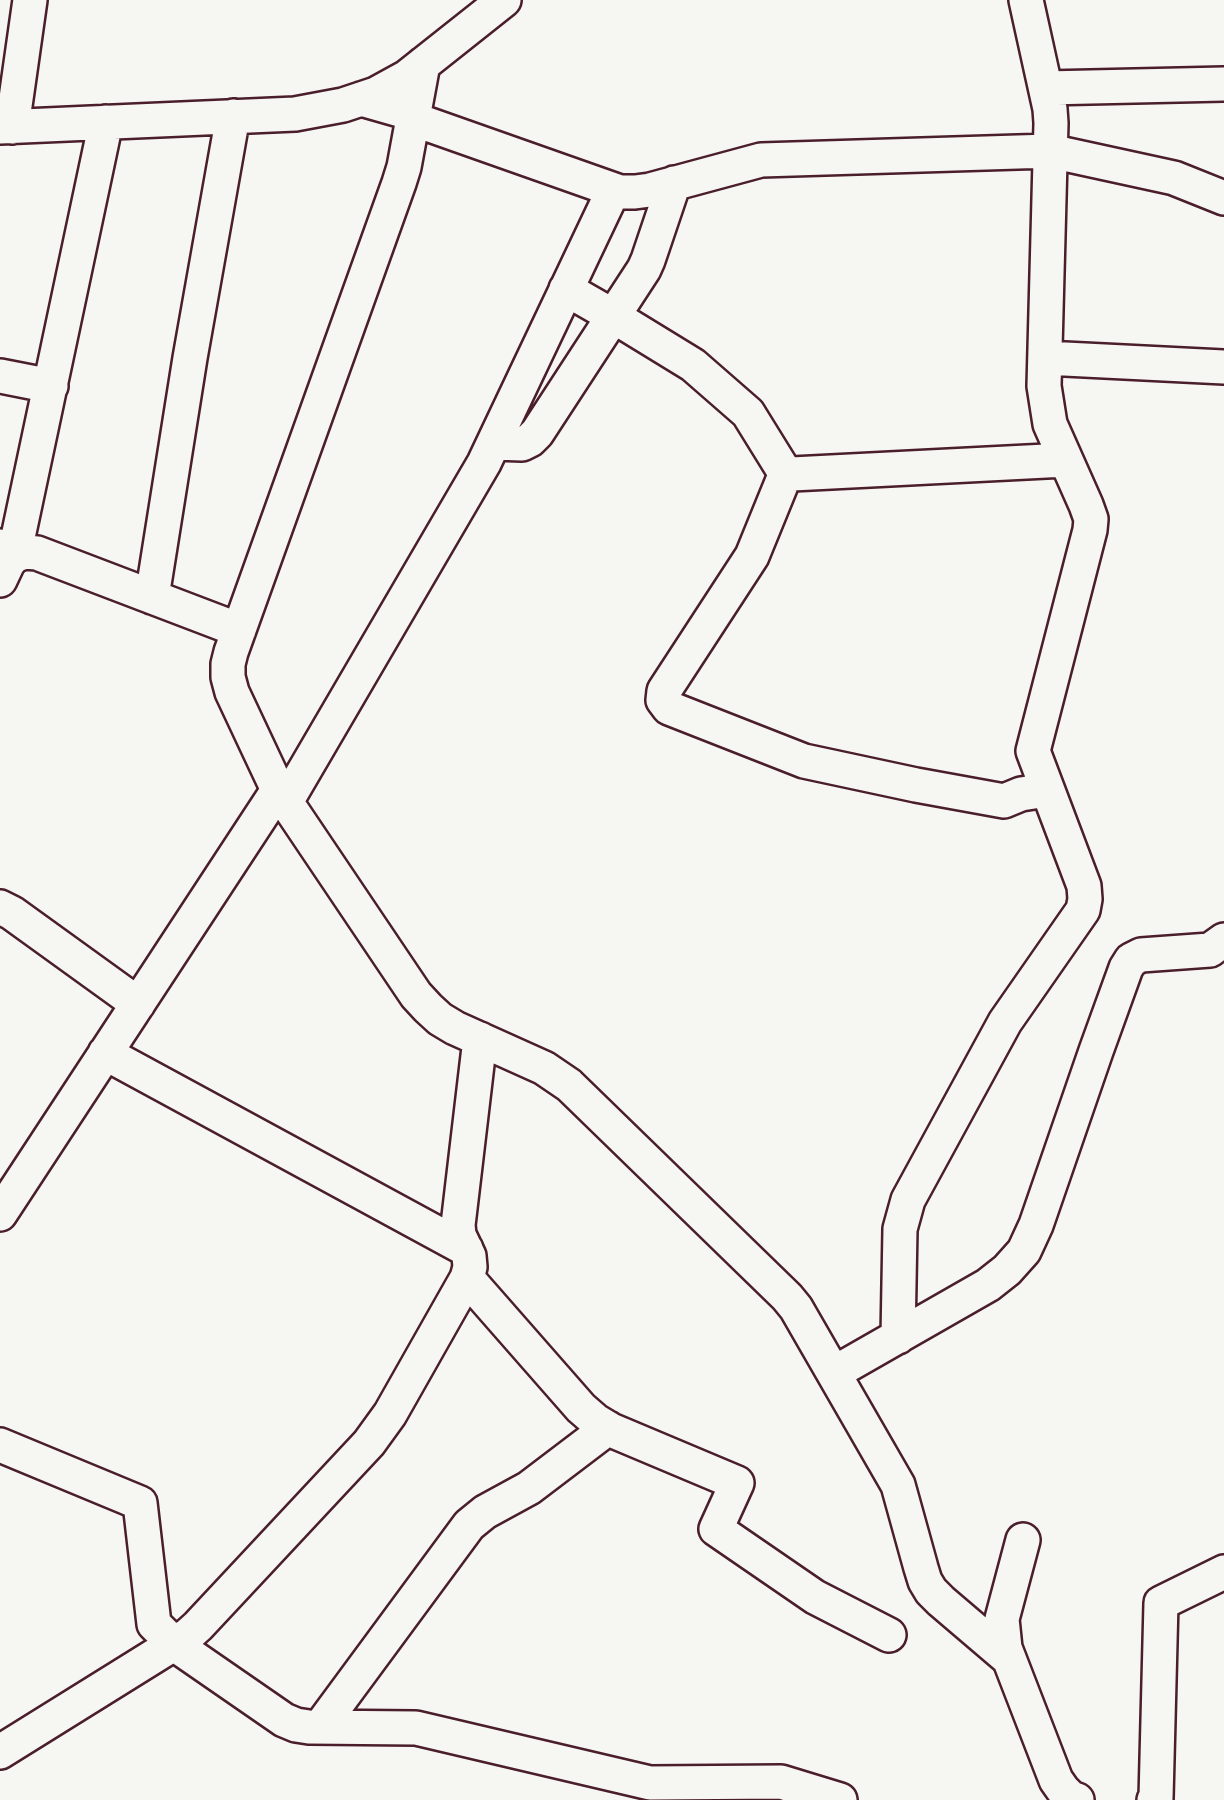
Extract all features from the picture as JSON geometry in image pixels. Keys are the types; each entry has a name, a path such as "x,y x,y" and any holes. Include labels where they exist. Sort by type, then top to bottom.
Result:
{"street":[{"path":"30,0 6,127 295,114 343,105 376,94 407,77 504,0"},
{"path":"898,1337 900,1229 908,1200 1005,1022 1083,910 1085,898 1084,886 1035,758 1034,745 1091,519 1050,424 1044,386 1051,116 1026,0"},
{"path":"423,64 399,183 228,664 228,677 232,692 282,796 416,995 440,1019 544,1068 569,1085 796,1308 902,1492 921,1568 931,1591 1009,1659"},
{"path":"1046,88 1224,84"},
{"path":"361,99 403,111 413,119 613,191 635,192 761,160 1050,151 1174,178 1224,198"},
{"path":"152,597 190,358 233,116"},
{"path":"5,560 51,386 106,122"},
{"path":"494,442 522,444 537,433 648,260 674,183"},
{"path":"0,1215 105,1053 282,796 484,463 613,191"},
{"path":"566,290 693,365 748,413 787,476"},
{"path":"1044,358 1224,367"},
{"path":"0,376 51,386"},
{"path":"1047,790 1021,794 1004,801 804,761 669,708 663,700 664,691 752,556 783,480 787,476 1066,460"},
{"path":"5,560 25,552 37,553 239,630"},
{"path":"0,907 12,913 138,1004"},
{"path":"834,1373 988,1285 1007,1270 1024,1251 1036,1225 1096,1051 1131,960 1141,955 1210,950 1224,940"},
{"path":"0,1752 174,1644 198,1626 369,1443 390,1414 466,1264 458,1225 480,1039"},
{"path":"105,1053 466,1264 581,1408 596,1421 737,1483 716,1529 815,1597 889,1635"},
{"path":"320,1727 469,1525 485,1512 530,1488 608,1428"},
{"path":"0,1445 140,1503 154,1624 174,1644 284,1720 296,1725 320,1727 416,1728 650,1783 782,1782 840,1800"},
{"path":"1023,1540 1002,1619 1002,1634 1009,1659 1056,1780 1071,1798 1077,1800"},
{"path":"1154,1800 1156,1798 1161,1602 1224,1572"}]}
